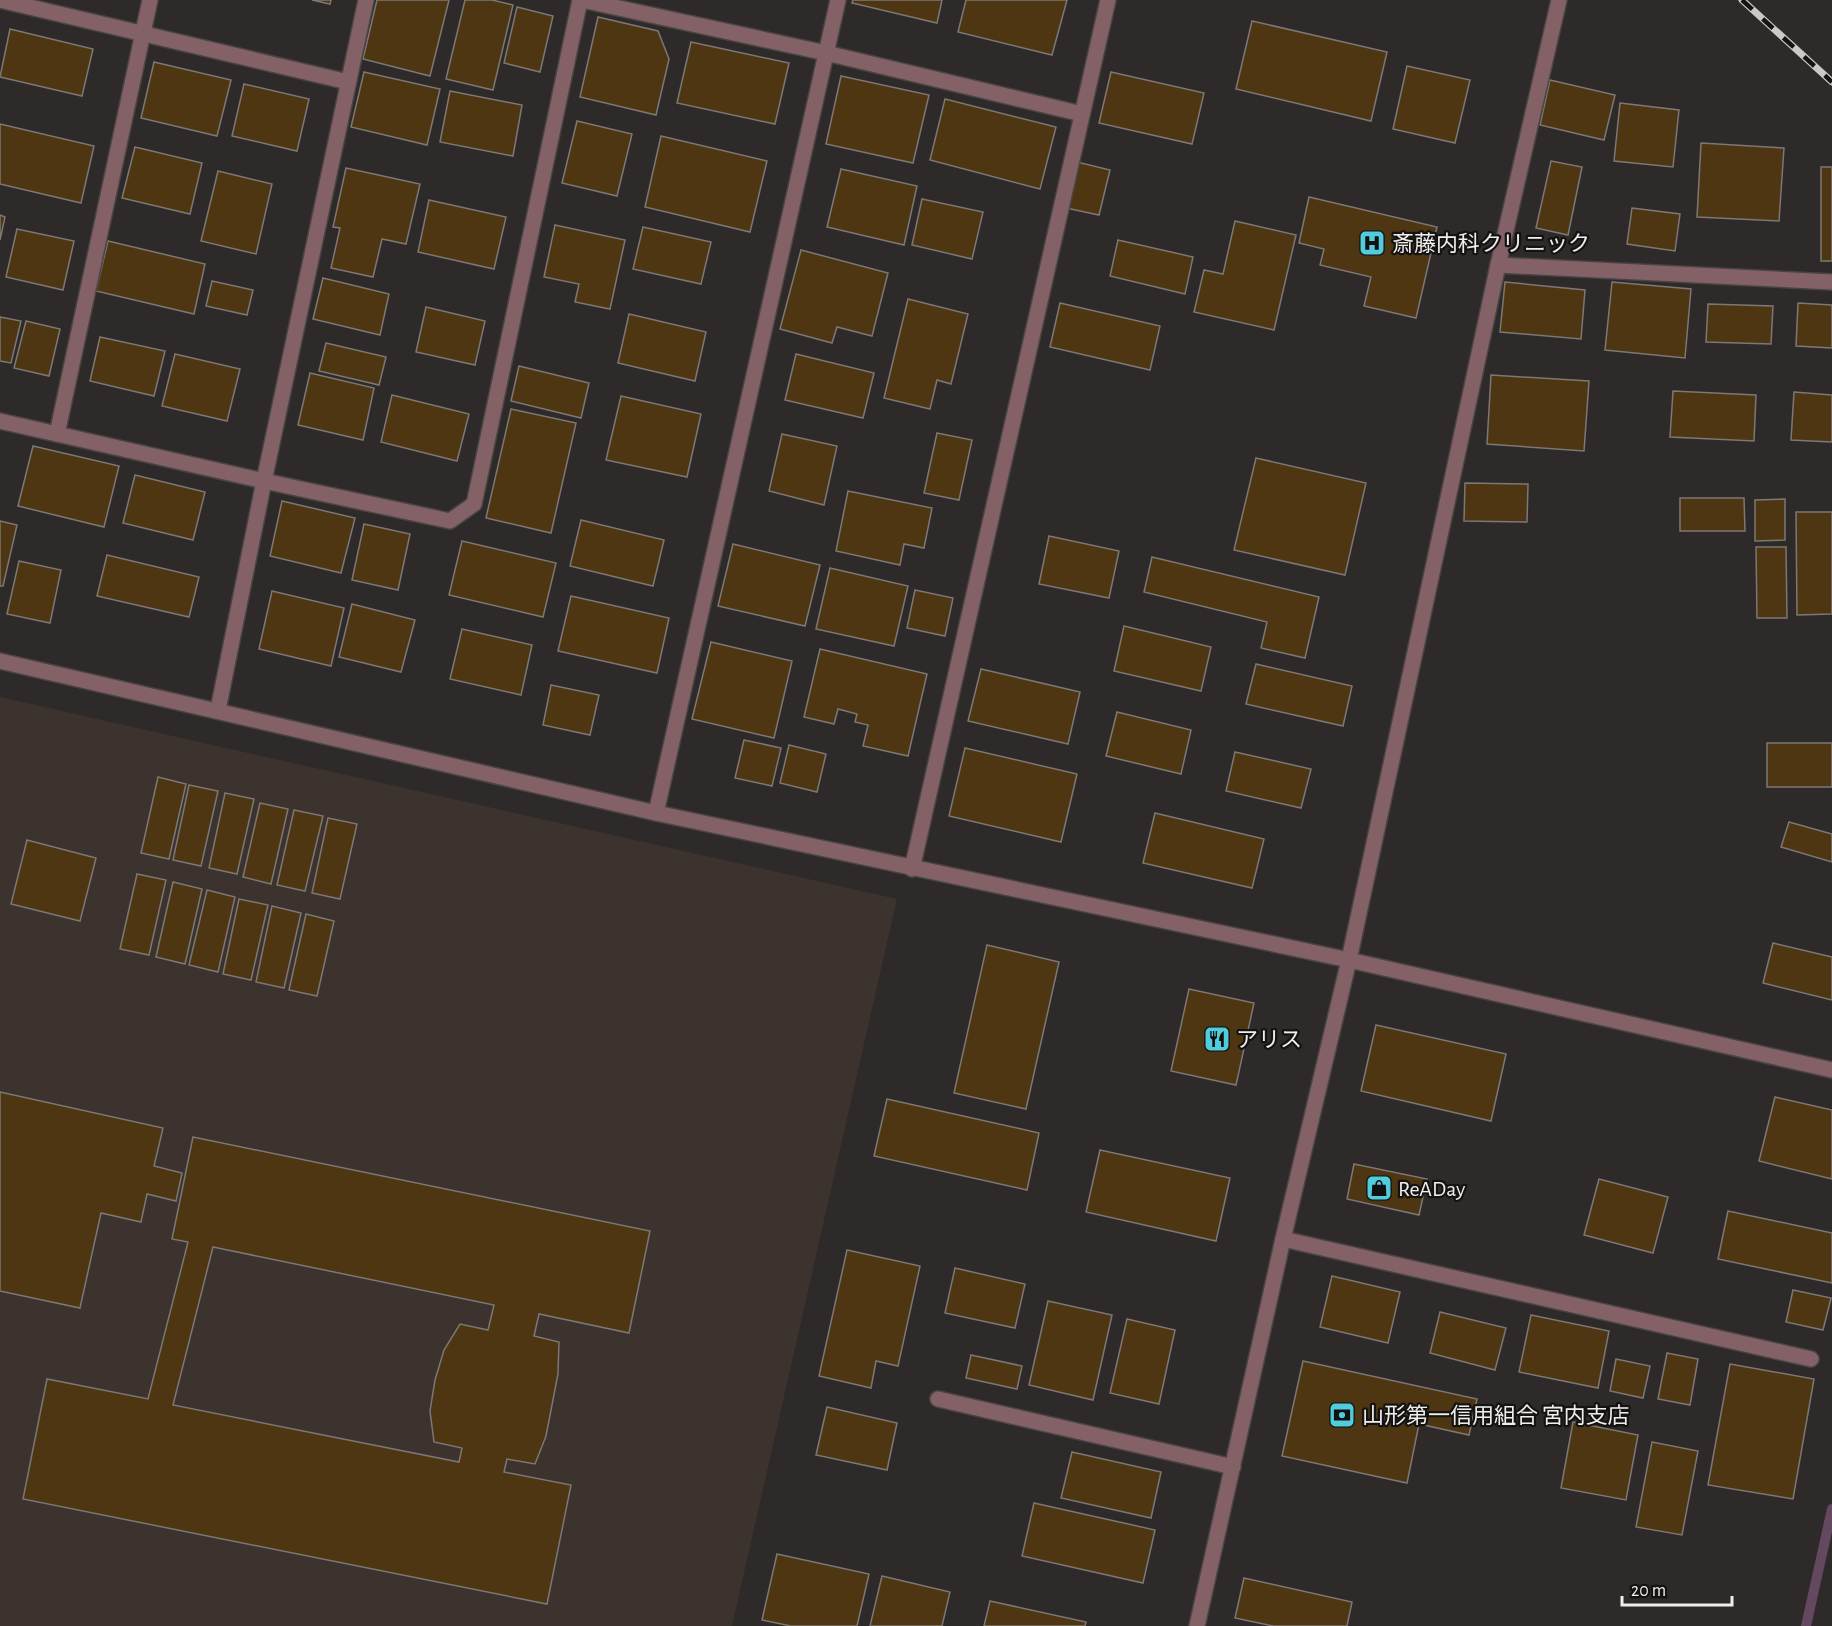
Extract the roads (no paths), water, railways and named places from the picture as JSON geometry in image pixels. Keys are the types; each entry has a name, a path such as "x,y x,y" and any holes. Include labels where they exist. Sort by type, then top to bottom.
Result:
{"street":[{"path":"0,0 348,82"},
{"path":"57,434 150,0"},
{"path":"218,710 366,0"},
{"path":"0,421 450,522 474,504 581,0 826,53 1082,114"},
{"path":"656,813 838,0"},
{"path":"912,869 1108,0"},
{"path":"1197,1626 1283,1239 1349,960 1498,265 1558,0"},
{"path":"1498,265 1832,282"},
{"path":"0,660 656,813 1349,960 1832,1070"},
{"path":"1283,1239 1811,1359"},
{"path":"938,1399 1233,1467"}],"waterway":[{"path":"1806,1626 1832,1509"}],"railway":[{"path":"1742,0 1832,82"}],"place":[{"name":"斎藤内科クリニック","path":"1372,243"},
{"name":"アリス","path":"1217,1039"},
{"name":"ReADay","path":"1379,1188"},
{"name":"山形第一信用組合 宮内支店","path":"1342,1415"}]}
